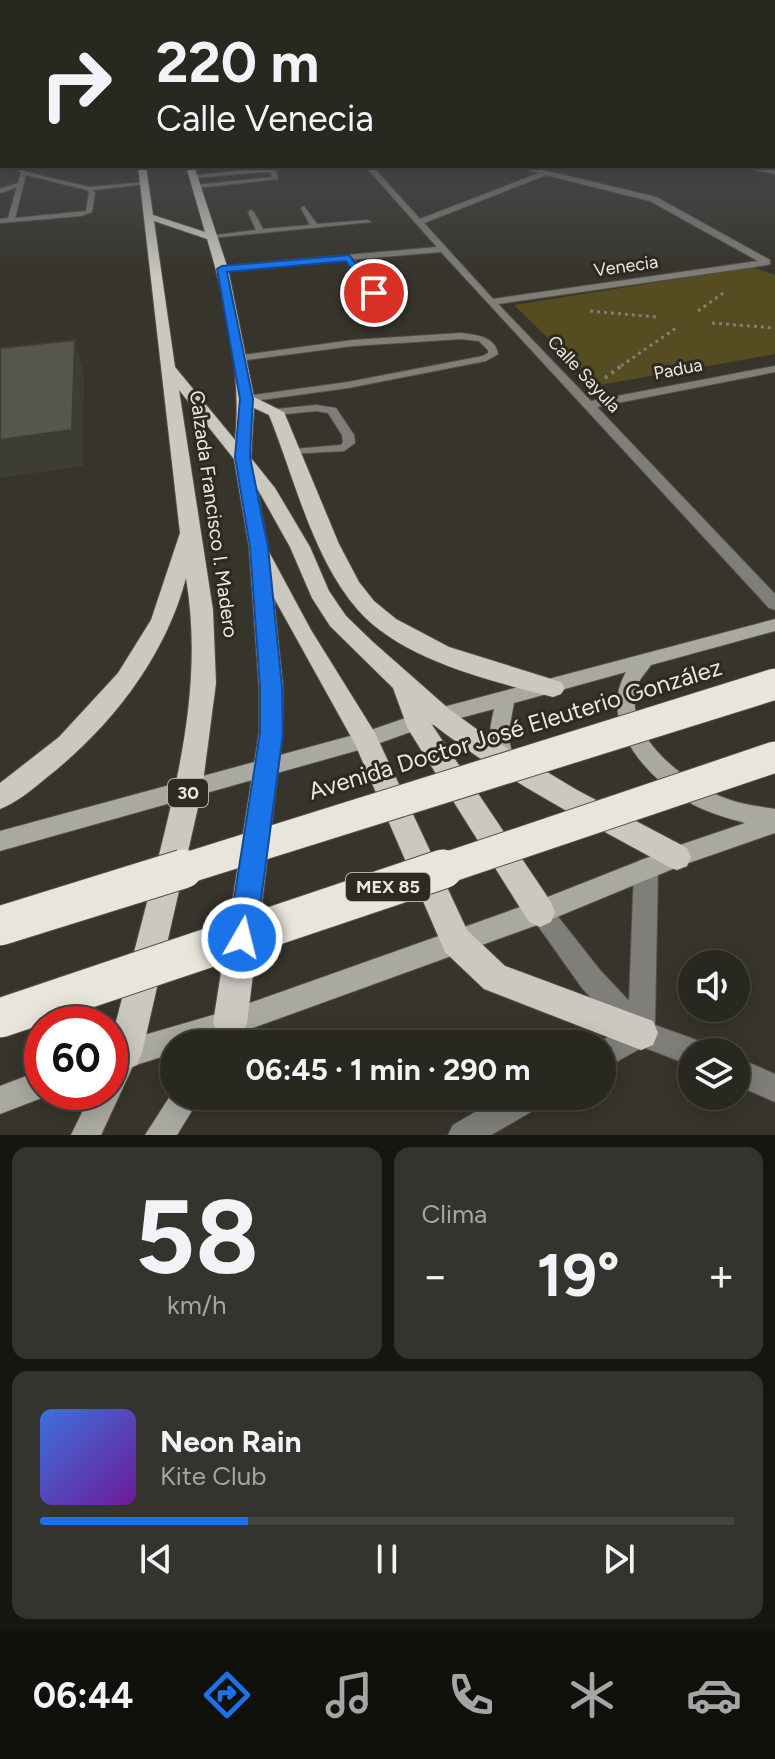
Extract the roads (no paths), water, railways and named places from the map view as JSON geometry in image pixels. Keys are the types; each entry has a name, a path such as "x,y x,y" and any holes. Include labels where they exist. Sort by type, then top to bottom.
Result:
{"highway":[{"name":"Avenida Doctor José Eleuterio González","path":"0,926 775,684"},
{"name":"MEX 85","path":"0,1018 775,757"}],"main road":[{"name":"Calzada Francisco I. Madero","path":"128,1018 189,788 201,729 206,665 205,615 195,571 143,171"},
{"name":"Calzada Francisco I. Madero","path":"194,176 222,269 247,399 242,457 259,547 271,687 271,733 225,1030"},
{"path":"147,218 170,219 192,234 212,236"},
{"path":"167,366 266,488 300,547 319,593 338,621 404,684 429,719 540,912"},
{"path":"247,399 276,412 351,587 376,616 476,668 553,688"},
{"path":"0,797 71,739 102,709 137,664 158,629 190,529"},
{"path":"259,547 301,632 366,740 456,941 495,978 641,1033"},
{"name":"Avenida Doctor José Eleuterio González","path":"189,788 775,625"},
{"path":"644,662 629,683 627,710 637,741 661,770 697,796 739,813 775,821"},
{"path":"504,760 498,736 505,700"},
{"path":"429,719 677,857"},
{"path":"0,841 189,788"},
{"path":"234,1030 456,941 540,912 775,821"},
{"path":"128,1054 160,1047"},
{"path":"0,1100 24,1091"},
{"path":"86,1135 98,1110"},
{"path":"160,1135 177,1110"}],"street":[{"name":"Calle Sayula","path":"373,171 491,302 775,604"},
{"path":"542,171 653,199 771,264"},
{"path":"419,222 547,172"},
{"path":"222,269 442,249"},
{"name":"Venecia","path":"491,302 771,264"},
{"name":"Padua","path":"588,405 775,369"},
{"path":"641,1033 646,869"},
{"path":"540,912 591,979 641,1033 678,1047"},
{"path":"616,1048 641,1033"},
{"path":"750,1077 775,1088"},
{"path":"463,1135 507,1110"}],"lane":[{"path":"22,171 89,189 144,184"},
{"path":"194,176 254,171"},
{"path":"194,176 276,178 274,172 270,171"},
{"path":"11,221 24,173"},
{"path":"0,191 21,184"},
{"path":"0,221 85,214 89,212 91,202 89,189"},
{"path":"304,208 315,227"},
{"path":"251,212 261,232"},
{"path":"212,236 368,222"},
{"path":"349,258 386,311"},
{"path":"239,358 353,343 461,336 482,339 493,349 493,354 473,361 348,385 247,399"},
{"path":"276,412 316,408 332,410 348,435 349,443 344,448 293,452"}]}
